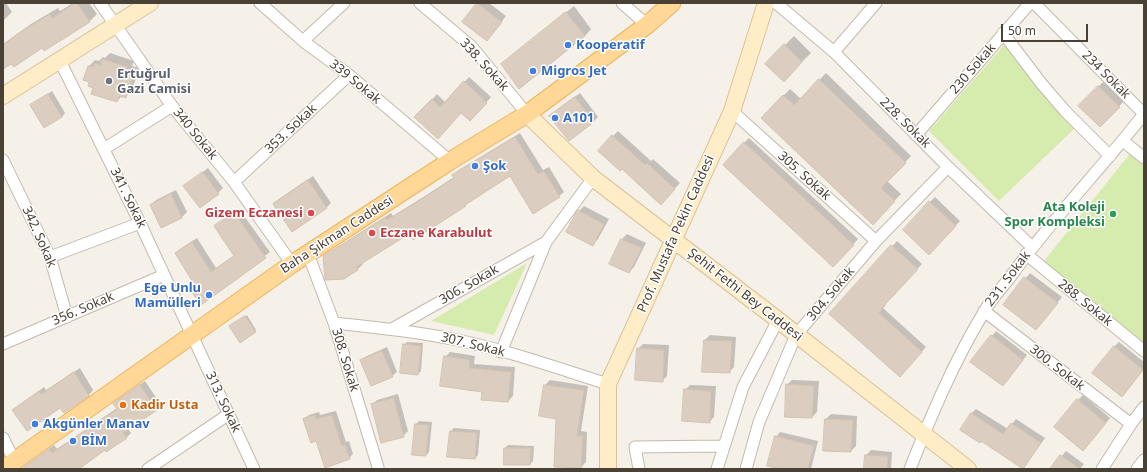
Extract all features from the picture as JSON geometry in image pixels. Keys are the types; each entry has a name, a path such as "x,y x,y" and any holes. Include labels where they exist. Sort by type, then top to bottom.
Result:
{"main road":[{"name":"Baha Şıkman Caddesi","path":"9,465 292,264 450,161 527,114 647,25 672,3"}],"street":[{"name":"340 Sokak","path":"100,3 172,106 234,182 292,264"},
{"path":"3,96 150,3"},
{"name":"339 Sokak","path":"260,3 450,161"},
{"path":"304,41 344,3"},
{"name":"338. Sokak","path":"420,3 472,47 527,114"},
{"path":"622,3 647,25"},
{"name":"Prof. Mustafa Pekin Caddesi","path":"608,469 608,384 732,111 766,3"},
{"name":"228. Sokak","path":"776,3 834,52 1029,251"},
{"path":"834,52 876,3"},
{"name":"230 Sokak","path":"916,135 1030,3"},
{"name":"234 Sokak","path":"1034,3 1144,114"},
{"path":"1003,33 1065,112 1110,156"},
{"name":"341. Sokak","path":"60,61 140,223 192,336"},
{"name":"353. Sokak","path":"234,182 348,75"},
{"path":"104,149 172,106"},
{"name":"305. Sokak","path":"732,111 876,241"},
{"name":"Şehit Fethi Bey Caddesi","path":"527,114 593,178 778,320 968,469"},
{"name":"231. Sokak","path":"910,469 951,373 984,312 1029,251 1123,141 1144,114"},
{"path":"1123,141 1144,158"},
{"name":"342. Sokak","path":"3,160 50,257 67,317"},
{"name":"304. Sokak","path":"746,469 758,422 796,335 876,241 948,167"},
{"path":"501,352 546,242 593,178"},
{"path":"50,257 140,223"},
{"name":"306. Sokak","path":"392,329 546,242"},
{"name":"288. Sokak","path":"1029,251 1144,351"},
{"name":"308. Sokak","path":"308,254 334,323 378,468"},
{"name":"356. Sokak","path":"3,344 164,275"},
{"name":"300. Sokak","path":"984,312 1131,424"},
{"path":"717,469 743,387 778,320"},
{"name":"307. Sokak","path":"334,323 392,329 453,339 608,384"},
{"name":"313. Sokak","path":"192,336 254,469"},
{"path":"1102,469 1131,424 1144,407"},
{"path":"148,469 229,414"},
{"path":"3,438 9,465"},
{"path":"639,469 635,447 724,446"},
{"path":"1137,469 1144,460"}],"green space":[{"path":"1004,45 1075,128 999,201 929,131"},
{"name":"Ata Koleji Spor Kompleksi","path":"1132,151 1144,162 1144,346 1040,266"},
{"path":"527,263 494,335 431,321"}],"building":[{"path":"77,3 90,22 44,51 42,48 14,67 11,64 3,69 3,45 22,31 50,14 52,18"},
{"path":"477,3 502,22 487,41 462,22"},
{"path":"566,12 585,36 519,89 501,64"},
{"path":"784,44 802,62 784,82 765,64"},
{"name":"Ertuğrul Gazi Camisi","path":"102,59 128,67 126,73 133,75 126,98 119,96 117,102 91,94 93,88 88,86 89,82 83,80 88,66 94,67 95,63 100,65"},
{"path":"819,79 906,163 881,188 895,201 873,225 761,118 783,95 794,105"},
{"path":"464,81 487,103 470,121 461,113 438,139 414,117 432,99 440,107"},
{"path":"1098,86 1120,107 1100,127 1078,106"},
{"path":"48,94 62,117 44,128 30,105"},
{"path":"575,97 594,122 569,141 549,116"},
{"path":"612,135 645,165 647,163 675,189 661,205 622,169 620,171 598,151"},
{"path":"515,137 538,174 544,171 560,197 533,214 510,176 413,240 409,234 356,267 358,270 344,279 325,280 323,256 386,217 387,220 422,199 454,178 452,175"},
{"path":"744,142 854,245 833,267 723,165"},
{"path":"203,172 219,194 200,208 183,186"},
{"path":"308,180 327,208 292,232 273,204"},
{"path":"171,194 182,218 161,228 150,205"},
{"path":"929,201 956,226 929,255 903,230"},
{"path":"578,210 604,224 593,246 566,232"},
{"path":"234,212 266,258 201,305 189,288 194,284 175,253 192,242 211,272 234,256 214,226"},
{"path":"621,239 642,248 629,273 609,264"},
{"path":"891,245 918,269 879,313 922,352 900,377 829,314"},
{"path":"1024,277 1058,303 1036,330 1003,305"},
{"path":"245,316 256,332 240,343 229,326"},
{"path":"991,335 1023,360 1003,386 970,362"},
{"path":"704,340 732,341 730,373 702,372"},
{"path":"403,344 421,346 418,375 400,373"},
{"path":"1114,346 1143,370 1122,397 1092,373"},
{"path":"637,348 664,350 663,382 635,380"},
{"path":"382,351 393,377 371,386 360,360"},
{"path":"444,356 470,360 469,368 511,372 508,402 481,400 482,392 440,386"},
{"path":"74,372 89,396 64,413 60,408 27,431 12,410 39,391 41,394"},
{"path":"786,384 814,386 812,418 785,417"},
{"path":"140,385 157,410 123,433 127,438 106,452 105,450 79,469 21,469 49,449 52,453 117,409 113,404"},
{"path":"544,385 584,390 577,436 583,436 581,468 554,467 556,419 539,416"},
{"path":"684,389 711,391 710,423 682,421"},
{"path":"394,398 404,437 381,443 371,404"},
{"path":"1077,399 1106,423 1083,451 1054,427"},
{"path":"971,413 1003,434 1011,423 1041,443 1023,469 981,441 980,443 960,430"},
{"path":"315,415 316,419 332,415 342,446 345,445 350,459 325,468 316,441 311,443 303,419"},
{"path":"825,419 853,420 851,452 823,451"},
{"path":"415,424 429,425 426,456 412,455"},
{"path":"450,431 477,433 475,459 447,457"},
{"path":"775,436 814,446 808,469 781,469 767,466"},
{"path":"504,448 531,448 530,465 504,465"},
{"path":"865,455 888,456 887,469 864,469"},
{"path":"1060,455 1069,461 1080,469 1050,469"}],"place":[{"name":"Kooperatif","path":"568,45"},
{"name":"Migros Jet","path":"533,71"},
{"name":"Ertuğrul Gazi Camisi","path":"109,81"},
{"name":"A101","path":"555,118"},
{"name":"Şok","path":"475,166"},
{"name":"Gizem Eczanesi","path":"311,213"},
{"name":"Ata Koleji Spor Kompleksi","path":"1113,214"},
{"name":"Eczane Karabulut","path":"372,233"},
{"name":"Ege Unlu Mamülleri","path":"209,295"},
{"name":"Kadir Usta","path":"123,405"},
{"name":"Akgünler Manav","path":"35,424"},
{"name":"BİM","path":"73,441"}]}
